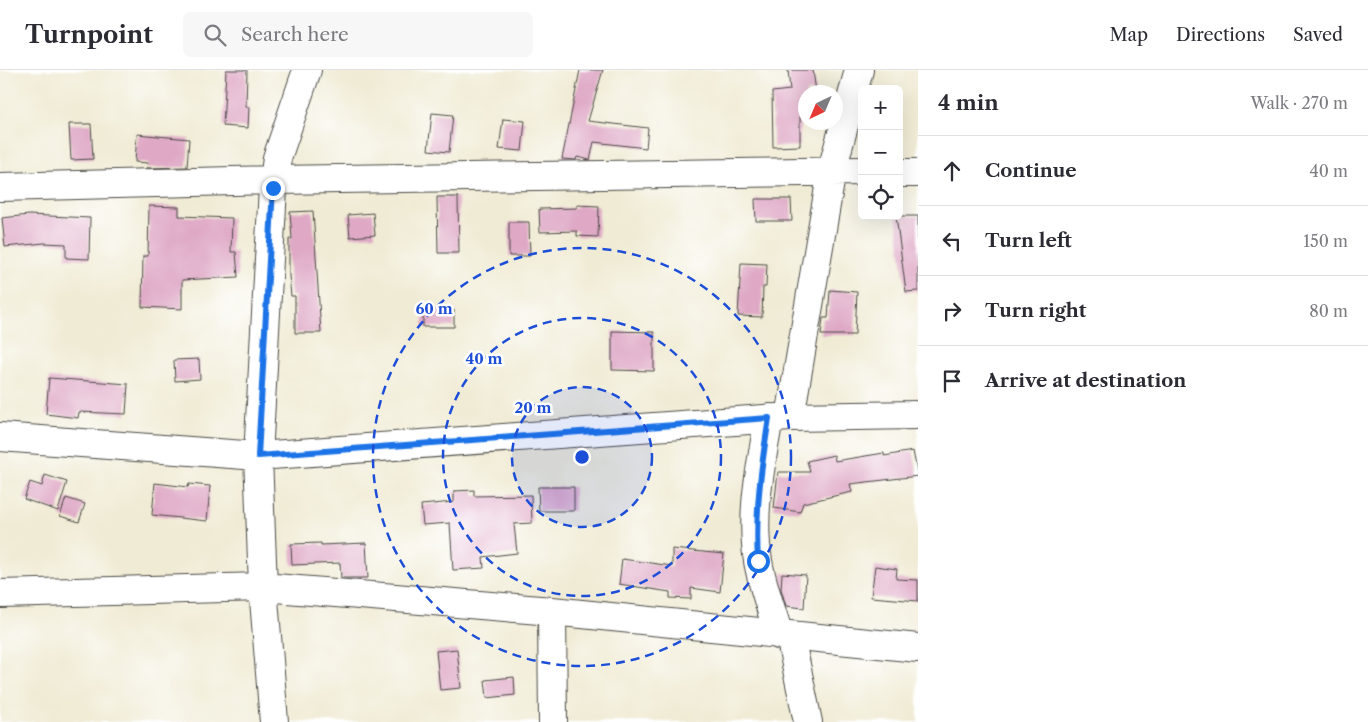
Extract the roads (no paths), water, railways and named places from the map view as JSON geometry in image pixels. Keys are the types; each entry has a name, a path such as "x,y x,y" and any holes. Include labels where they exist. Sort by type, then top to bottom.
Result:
{"street":[{"path":"274,722 264,588 258,456 273,188 276,180 278,158 307,70"},
{"path":"808,722 784,636 758,561 756,527 757,490 779,417 832,170 859,70"},
{"path":"0,187 276,180 858,171"},
{"path":"903,173 918,173"},
{"path":"0,437 258,456 779,417 918,415"},
{"path":"0,594 264,588 552,611 784,636 918,648"},
{"path":"552,611 553,722"}]}
